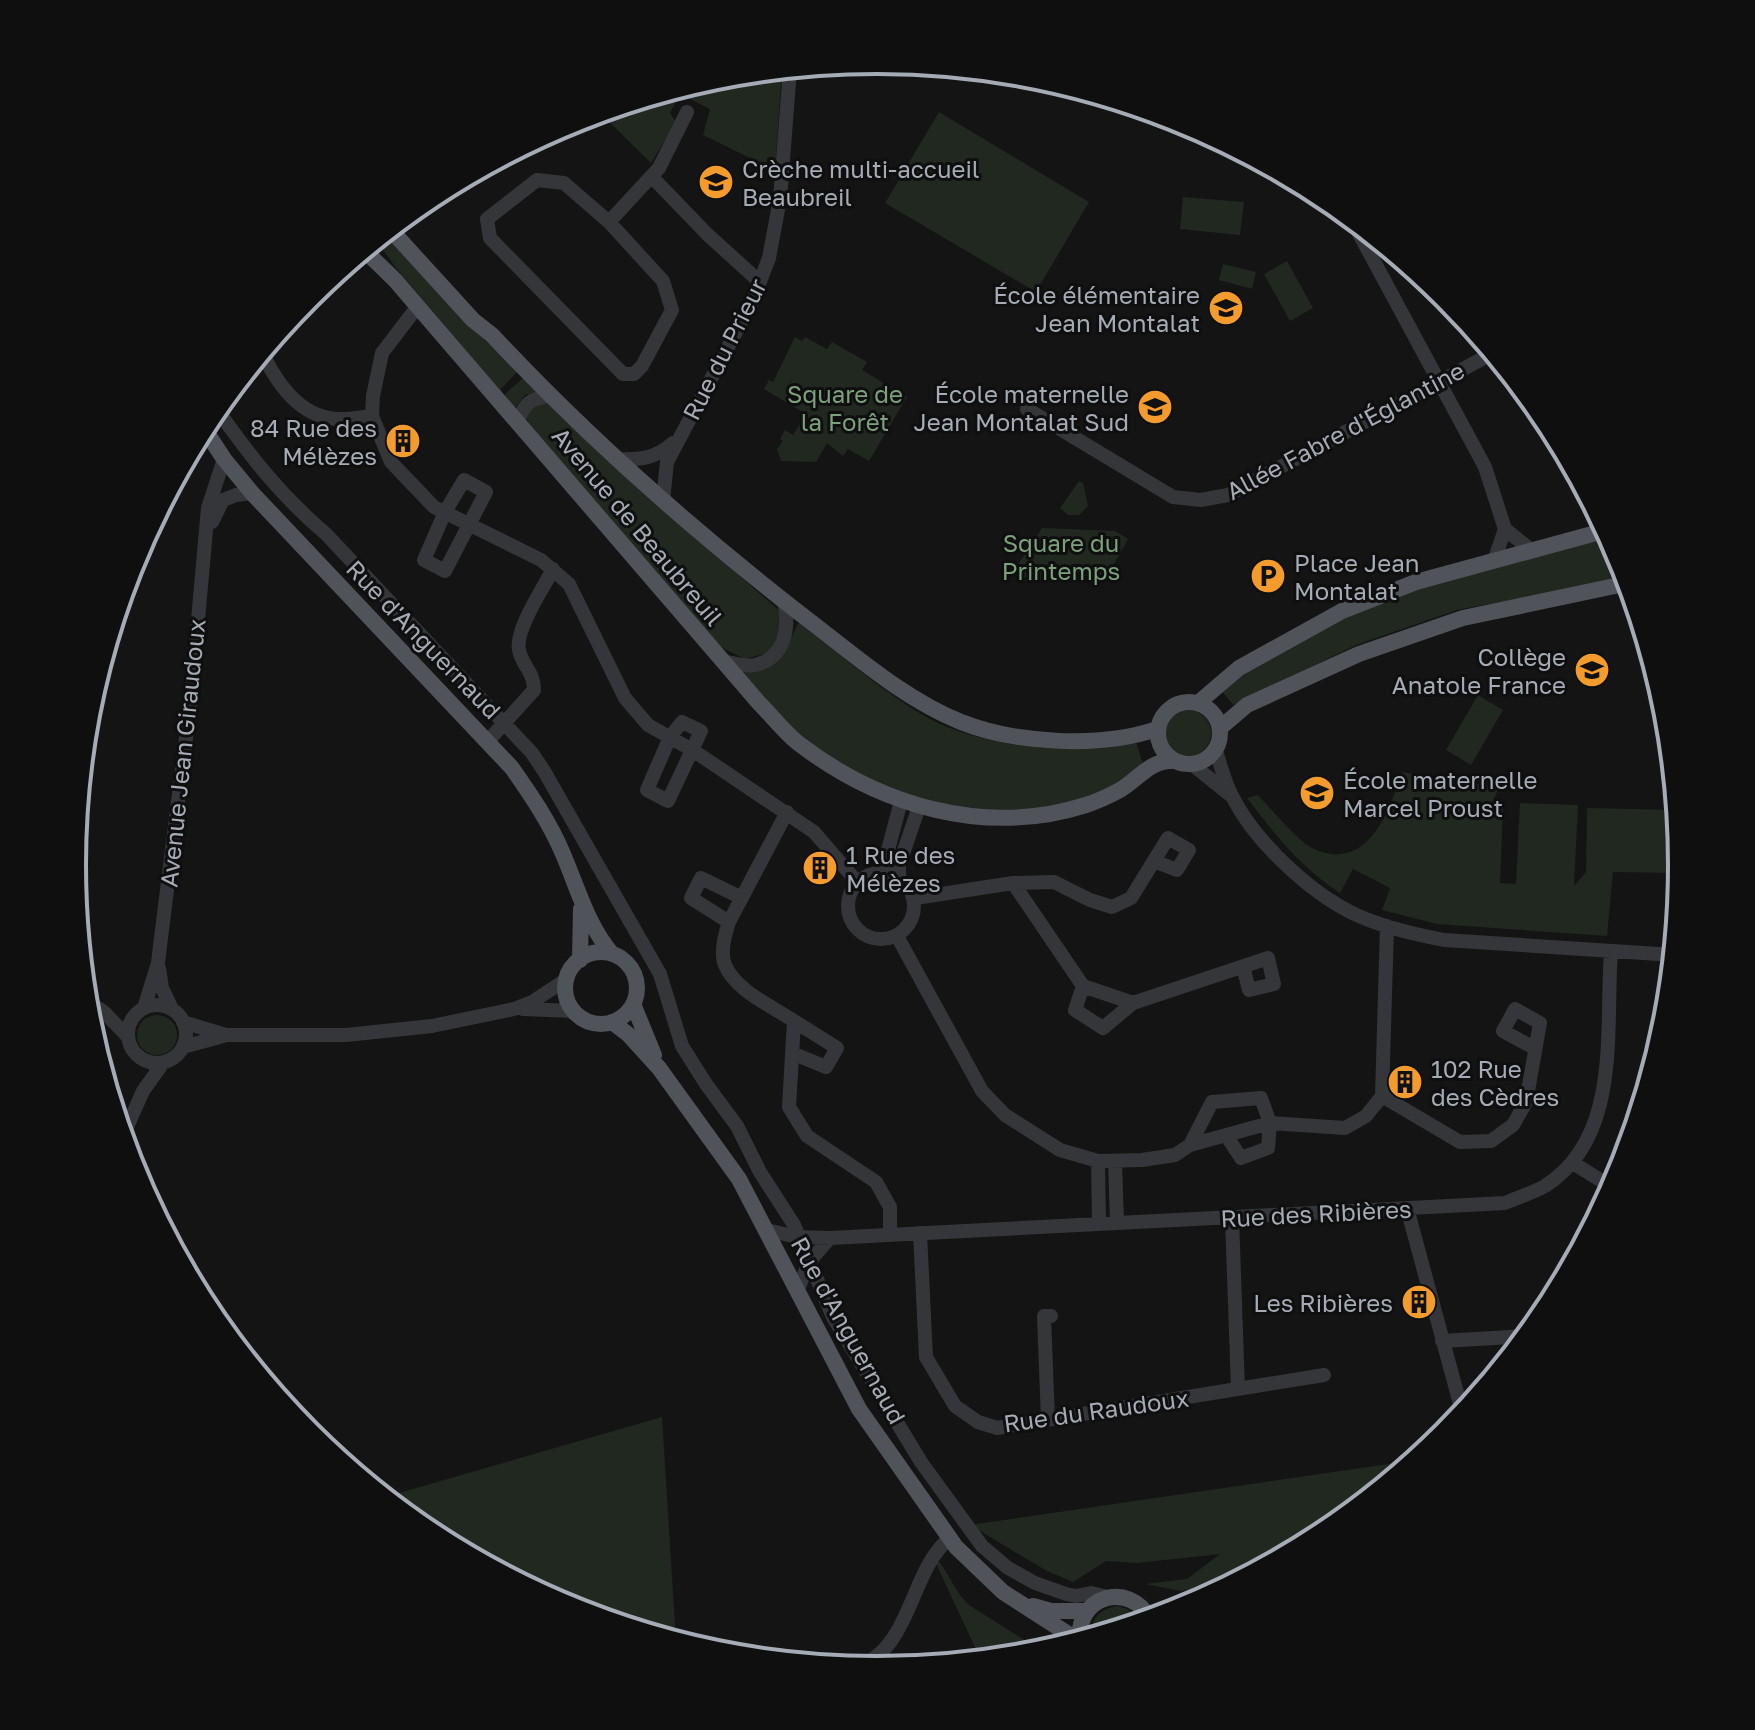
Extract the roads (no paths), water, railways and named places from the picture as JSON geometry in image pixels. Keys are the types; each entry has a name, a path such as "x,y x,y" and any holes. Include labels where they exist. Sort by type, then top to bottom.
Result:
{"main road":[{"name":"Avenue de Beaubreuil","path":"397,236 473,320 615,459 784,601 910,695 935,710 975,727 1020,736 1062,740 1125,738 1157,729"},
{"name":"Avenue de Beaubreuil","path":"371,257 418,306 722,661 796,741 843,774 919,807 967,816 1019,817 1083,806 1122,789 1160,762 1172,761"},
{"name":"Rue d'Anguernaud","path":"211,440 252,493 488,741 535,800 562,850 581,904 601,941 612,954 627,962 633,972 637,993 633,1004 659,1068"},
{"path":"1198,703 1239,668 1342,611 1416,582 1595,533"},
{"path":"1220,728 1247,705 1359,654 1463,618 1617,586"},
{"path":"1181,703 1198,703 1212,713 1220,728 1216,750 1202,762 1193,765 1172,761 1160,747 1157,729 1160,720 1173,706 1181,703"},
{"name":"Rue d'Anguernaud","path":"580,960 581,904"},
{"path":"574,1011 566,996 569,973 580,960 596,952 612,954"},
{"path":"612,1022 621,1018 633,1004"},
{"name":"Rue d'Anguernaud","path":"574,1011 589,1021 612,1022 621,1027 659,1068 739,1179 859,1409 950,1538 1003,1592 1067,1633"},
{"path":"1080,1629 1087,1611 1108,1597 1129,1599 1142,1610"},
{"name":"Rue d'Anguernaud","path":"1016,1600 1051,1611 1087,1611"}],"street":[{"name":"Rue du Prieur","path":"663,500 667,462 753,300 769,258 779,209 789,80"},
{"path":"609,222 652,177 687,112"},
{"path":"652,177 726,253 760,282"},
{"path":"537,180 564,183 609,222 663,281 672,310 642,366 634,374 623,374 490,238 487,219 537,180"},
{"path":"1362,240 1485,467 1505,529 1532,551"},
{"path":"418,306 382,353 373,396 372,416 391,462 434,507 541,560 553,569 569,584 625,698 648,725 694,751 814,832 858,883"},
{"name":"Allée Fabre d'Églantine","path":"1027,409 1173,497 1201,500 1228,495 1484,358"},
{"path":"267,362 292,399 311,413 337,419 372,416"},
{"name":"Avenue de Beaubreuil","path":"518,422 525,404 535,397 550,396"},
{"path":"224,420 251,459 291,504 326,534 532,753 660,974 682,1046 737,1126 760,1172 794,1225 833,1317 921,1462 982,1546 1008,1568 1035,1583 1076,1596 1091,1593 1108,1597"},
{"name":"Rue du Prieur","path":"615,459 644,459 660,454 679,438"},
{"name":"Avenue Jean Giraudoux","path":"141,1010 158,963 191,698 211,491 224,459"},
{"path":"464,480 486,492 470,525 445,571 424,560 445,512 464,480"},
{"name":"Avenue Jean Giraudoux","path":"206,542 215,512 223,500 252,493"},
{"path":"1494,561 1505,529"},
{"path":"488,741 534,690 534,679 522,660 518,637 553,569"},
{"name":"Avenue de Beaubreuil","path":"722,661 753,666 774,656 786,639 784,601"},
{"path":"670,737 647,790 668,801 694,751"},
{"path":"1216,750 1232,797"},
{"path":"1193,765 1232,797 1267,844 1295,874 1341,907 1387,926 1444,940 1663,954"},
{"path":"882,873 901,801"},
{"path":"899,878 899,865 919,807"},
{"path":"787,812 724,937 725,964 743,987 837,1048 826,1067 792,1053"},
{"path":"913,896 1013,883 1054,882 1112,907 1131,898 1154,861"},
{"path":"873,874 899,878 913,896 912,919 897,936 877,939 858,930 849,912 849,901 858,883 873,874"},
{"path":"729,922 691,898 701,878 742,898"},
{"path":"1013,883 1083,986 1133,1003"},
{"path":"897,936 982,1091 1005,1115 1060,1150 1098,1161 1115,1161 1175,1155 1190,1145 1270,1123 1345,1128 1366,1116 1382,1096 1387,926"},
{"name":"Rue des Ribières","path":"767,1230 797,1237 830,1238 1505,1203 1544,1187 1573,1163 1589,1137 1602,1101 1611,952"},
{"name":"Avenue Jean Giraudoux","path":"158,963 162,988 172,1009"},
{"path":"1083,986 1075,1010 1103,1028 1133,1003 1243,966"},
{"path":"104,1012 141,1010 158,1005 172,1009 183,1022 227,1035 291,1037 358,1034 432,1026 514,1009 532,1002 567,979"},
{"path":"514,1009 574,1011"},
{"path":"100,1010 128,1037 137,1056 143,1091"},
{"path":"128,1037 129,1026 141,1010"},
{"path":"794,1021 789,1107 807,1136 876,1182 890,1207 890,1233"},
{"path":"137,1056 145,1061 163,1063 171,1060 183,1047 183,1022"},
{"path":"183,1047 227,1035"},
{"path":"1382,1096 1460,1142 1491,1141 1513,1125 1526,1102 1534,1048"},
{"path":"129,1122 143,1091 163,1063"},
{"path":"1190,1145 1212,1102 1261,1098 1270,1123 1268,1148 1241,1158 1226,1135"},
{"path":"1098,1161 1099,1223"},
{"path":"1115,1161 1117,1223"},
{"path":"1573,1163 1602,1181"},
{"path":"1407,1208 1459,1401"},
{"path":"1232,1218 1238,1389"},
{"name":"Rue du Raudoux","path":"920,1233 926,1357 955,1406 978,1422 997,1428 1324,1375"},
{"path":"797,1292 809,1262 830,1238"},
{"path":"1048,1420 1044,1316 1051,1316"},
{"path":"1442,1341 1512,1337"},
{"path":"878,1656 901,1624 931,1561 950,1538"}],"place":[{"name":"Crèche multi-accueil Beaubreil","path":"716,182"},
{"name":"École élémentaire Jean Montalat","path":"1226,308"},
{"name":"École maternelle Jean Montalat Sud","path":"1155,407"},
{"name":"84 Rue des Mélèzes","path":"403,441"},
{"name":"Place Jean Montalat","path":"1268,576"},
{"name":"Collège Anatole France","path":"1592,670"},
{"name":"École maternelle Marcel Proust","path":"1317,793"},
{"name":"1 Rue des Mélèzes","path":"820,868"},
{"name":"102 Rue des Cèdres","path":"1405,1082"},
{"name":"Les Ribières","path":"1419,1302"}],"park label":[{"name":"Square de la Forêt","path":"845,407"},
{"name":"Square du Printemps","path":"1061,556"}]}
